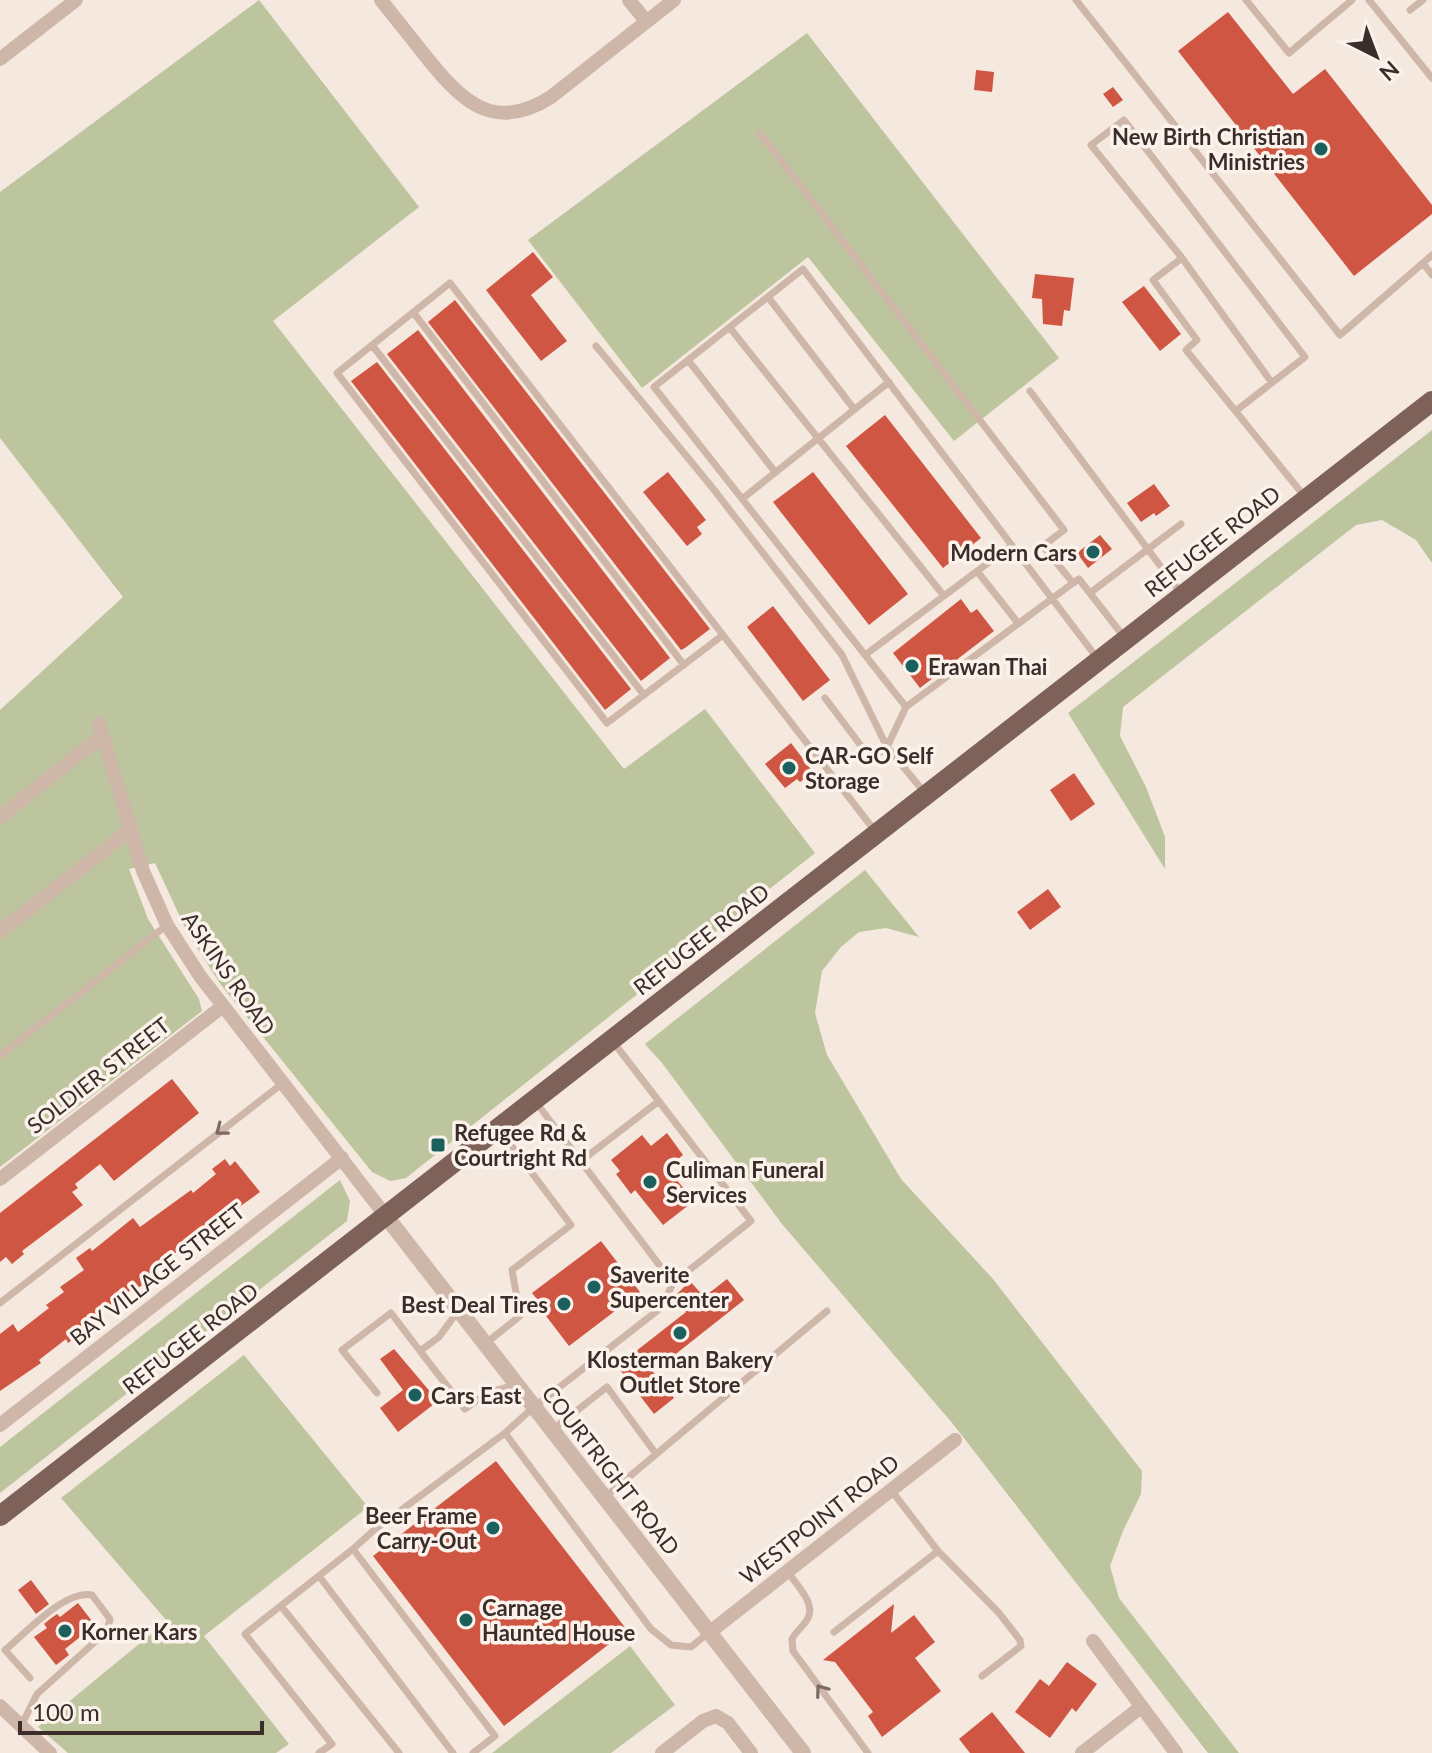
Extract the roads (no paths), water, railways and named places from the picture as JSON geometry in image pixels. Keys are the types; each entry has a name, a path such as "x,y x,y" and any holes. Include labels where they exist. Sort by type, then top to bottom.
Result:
{"main road":[{"name":"REFUGEE ROAD","path":"0,1516 1432,401"}],"street":[{"path":"0,59 76,0"},
{"path":"381,0 458,95 470,103 498,112 525,109 543,102 674,0"},
{"path":"629,0 646,21"},
{"name":"ASKINS ROAD","path":"0,817 101,729 143,871 167,925 223,1006 385,1215"},
{"path":"0,932 131,829"},
{"name":"SOLDIER STREET","path":"0,1179 223,1006"},
{"name":"BAY VILLAGE STREET","path":"0,1425 342,1158"},
{"name":"COURTRIGHT ROAD","path":"385,1215 803,1753"},
{"name":"WESTPOINT ROAD","path":"710,1632 955,1440"},
{"path":"1093,1641 1176,1753"},
{"path":"0,1706 50,1753"},
{"path":"1082,1753 1141,1707"},
{"path":"662,1753 703,1721 716,1716 728,1723 751,1753"}],"lane":[{"path":"1076,0 1340,335 1432,255"},
{"path":"1246,0 1289,53 1352,0"},
{"path":"1369,0 1432,78"},
{"path":"1410,10 1423,0"},
{"path":"1237,410 1272,383 1305,357 1124,120 1091,145 1182,258 1272,383"},
{"path":"760,133 1064,530 1043,546 1073,583"},
{"path":"1182,258 1153,280 1197,340 1186,350 1306,498"},
{"path":"1423,263 1432,275"},
{"path":"906,707 654,387 803,269 1099,660"},
{"path":"723,635 607,723 337,373 450,283 723,635 876,833"},
{"path":"768,297 854,409"},
{"path":"413,312 684,665"},
{"path":"730,328 944,596"},
{"path":"372,345 644,695"},
{"path":"596,346 711,486 842,655 887,747 926,794"},
{"path":"688,360 775,472"},
{"path":"742,499 889,382"},
{"path":"1030,391 1182,595"},
{"path":"1090,593 1181,524"},
{"path":"865,655 1012,545"},
{"path":"977,571 1018,623"},
{"path":"825,698 871,759 887,747 906,707 1079,579 1125,639"},
{"path":"0,1056 167,925"},
{"path":"340,1753 245,1634 662,1307 673,1283 751,1221 611,1039"},
{"path":"0,1303 283,1083"},
{"path":"534,1099 673,1283"},
{"path":"581,1161 659,1101"},
{"path":"484,1345 520,1316 512,1270 571,1225 497,1127"},
{"path":"420,1351 439,1337 458,1311"},
{"path":"605,1497 827,1311"},
{"path":"377,1393 342,1350 391,1313 465,1409 489,1392 516,1385"},
{"path":"552,1430 607,1387 656,1454"},
{"path":"505,1433 651,1629 671,1645 691,1647 710,1632"},
{"path":"891,1490 938,1551 999,1613 1020,1640 1021,1646 982,1676"},
{"path":"353,1549 495,1736 473,1753"},
{"path":"834,1632 938,1551"},
{"path":"787,1571 808,1601 811,1611 792,1639 793,1651 868,1753"},
{"path":"319,1576 453,1753"},
{"path":"21,1726 37,1694 107,1631 110,1619 92,1595 82,1593 66,1599 5,1650 30,1678"},
{"path":"281,1606 399,1753"},
{"path":"319,1753 332,1744"}],"place":[{"name":"New Birth Christian Ministries","path":"1321,149"},
{"name":"Modern Cars","path":"1093,552"},
{"name":"Erawan Thai","path":"912,666"},
{"name":"CAR-GO Self Storage","path":"789,768"},
{"name":"Refugee Rd & Courtright Rd","path":"438,1145"},
{"name":"Culiman Funeral Services","path":"650,1182"},
{"name":"Saverite Supercenter","path":"594,1287"},
{"name":"Best Deal Tires","path":"564,1304"},
{"name":"Klosterman Bakery Outlet Store","path":"680,1333"},
{"name":"Cars East","path":"415,1395"},
{"name":"Beer Frame Carry-Out","path":"493,1528"},
{"name":"Carnage Haunted House","path":"466,1620"},
{"name":"Korner Kars","path":"65,1631"}]}
